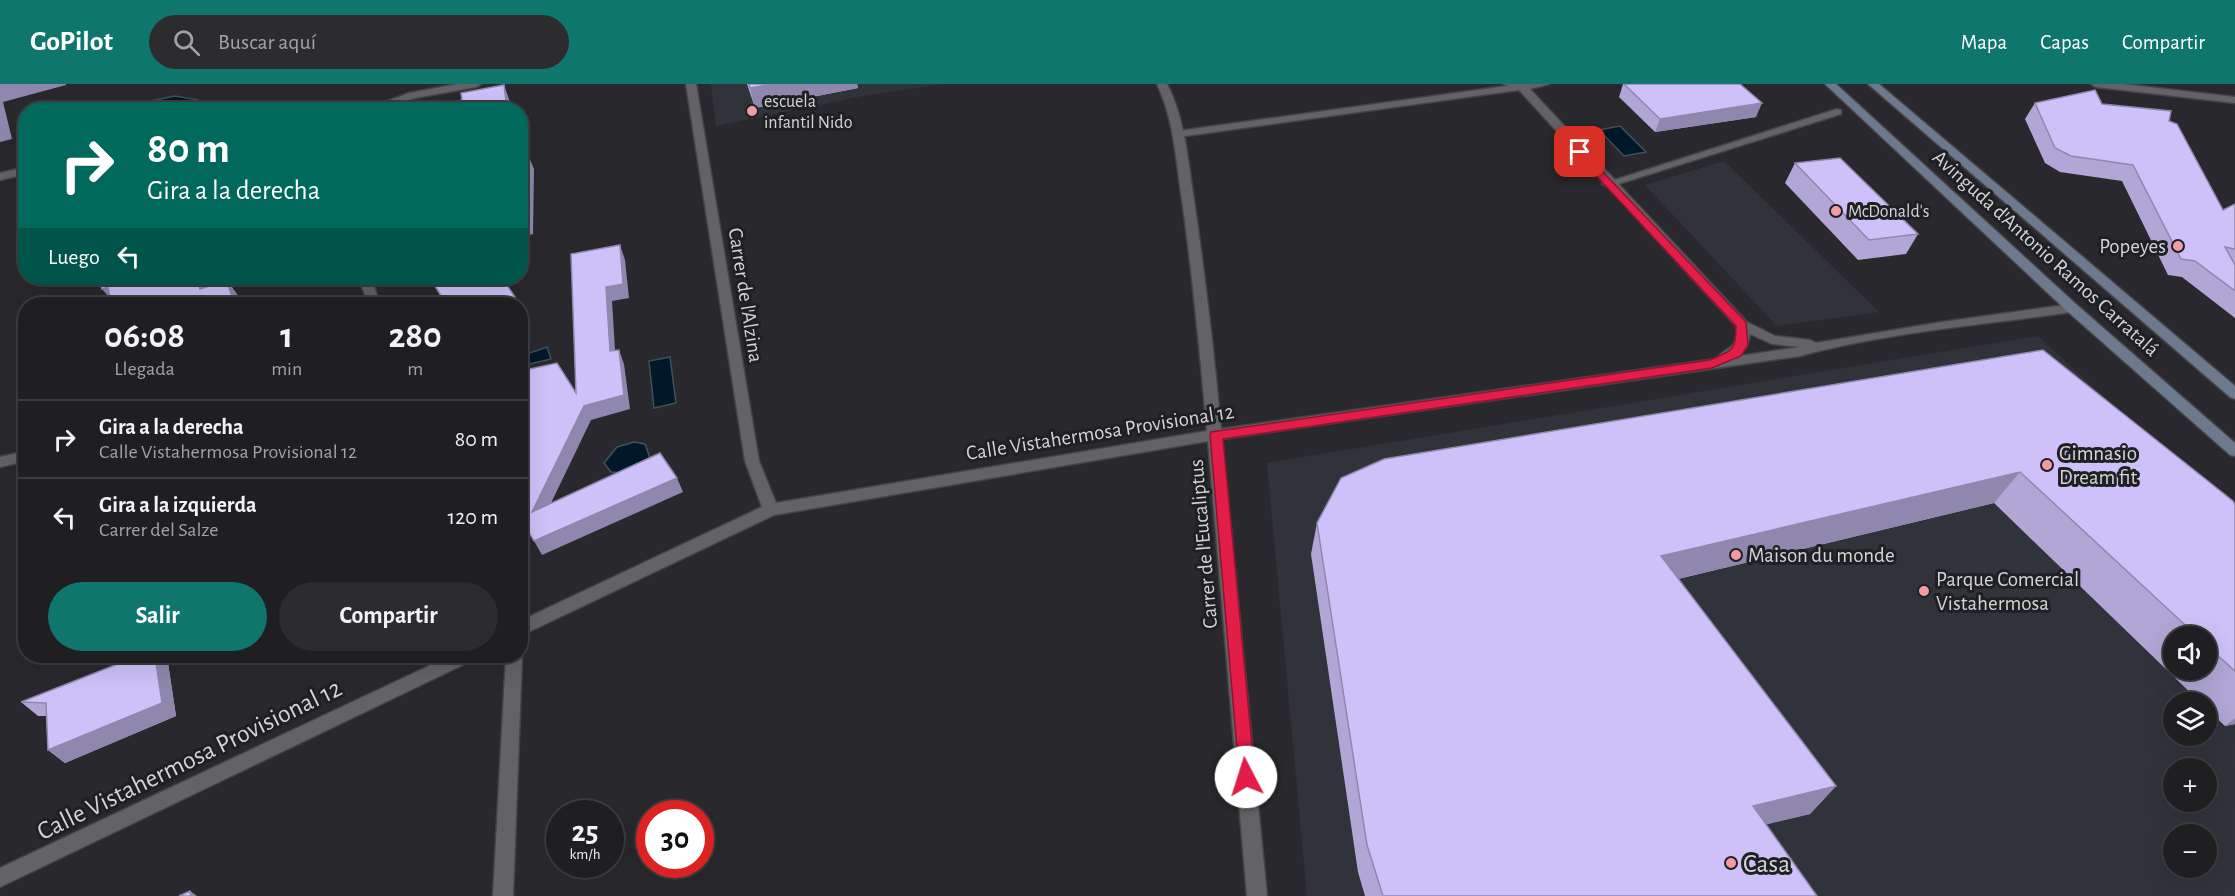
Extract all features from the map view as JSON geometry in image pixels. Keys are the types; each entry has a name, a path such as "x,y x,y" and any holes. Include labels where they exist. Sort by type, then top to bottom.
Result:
{"main road":[{"name":"Avinguda d'Antonio Ramos Carratalá","path":"1830,84 2072,308 2235,451"},
{"name":"Avinguda d'Antonio Ramos Carratalá","path":"1873,84 2235,394"}],"street":[{"path":"392,102 412,95 476,84"},
{"name":"Carrer de l'Alzina","path":"691,84 752,461 771,510"},
{"name":"Carrer de l'Eucaliptus","path":"1162,84 1169,98 1178,134 1202,298 1257,896"},
{"path":"1508,84 1522,87 1608,184 1742,325"},
{"path":"1178,134 1544,84"},
{"path":"2096,84 2235,100"},
{"path":"1608,184 1837,112"},
{"path":"0,177 18,172"},
{"name":"Calle Vistahermosa Provisional 12","path":"528,625 771,510 1216,435 1800,352 1825,345 2072,308"},
{"name":"Calle Vistahermosa Provisional 12","path":"1712,363 1737,353 1742,345 1742,325 1772,339 1825,345"},
{"path":"0,462 18,458"},
{"name":"Calle Vistahermosa Provisional 12","path":"0,878 450,663"},
{"path":"503,896 514,663"}],"shaded area":[{"name":"escuela infantil Nido","path":"711,84 942,84 862,96 716,126"},
{"path":"1724,161 1879,312 1777,326 1645,185"},
{"path":"2038,336 2235,517 2235,896 1307,896 1267,463"}],"water":[{"path":"175,96 198,100 197,102 146,102"},
{"path":"1620,126 1646,152 1624,156 1599,130"},
{"path":"547,347 551,359 528,364 528,354"},
{"path":"670,357 676,403 654,408 649,361"},
{"path":"634,442 645,444 650,458 626,473 611,472 604,463 617,447"}],"building":[{"path":"749,84 773,84 750,88"},
{"path":"1624,84 1740,84 1762,103 1660,119"},
{"path":"504,85 506,102 451,102 462,100 461,93"},
{"path":"2095,90 2102,104 2171,111 2169,121 2177,124 2223,210 2235,204 2235,249 2225,247 2235,265 2235,291 2195,261 2181,259 2133,165 2071,156 2055,148 2035,103"},
{"path":"1840,158 1918,234 1869,240 1795,163"},
{"path":"620,245 623,284 606,287 610,351 619,350 624,395 584,406 532,512 660,453 677,478 534,541 528,530 528,369 557,363 576,393 571,254"},
{"path":"101,285 199,285 200,289 212,285 228,285 232,297 110,297 108,287 102,289"},
{"path":"434,285 507,285 515,297 442,297"},
{"path":"2043,350 2233,501 2235,505 2235,671 2217,655 2217,626 2186,626 2020,472 1661,556 1836,786 1753,806 1817,896 1383,896 1367,845 1317,523 1341,478 1384,459"},
{"path":"120,663 156,663 162,703 48,750 46,703 21,702"},
{"path":"190,891 191,896 179,896"}],"place":[{"name":"escuela infantil Nido","path":"752,111"},
{"name":"McDonald's","path":"1836,211"},
{"name":"Popeyes","path":"2178,246"},
{"name":"Gimnasio Dream fit","path":"2047,465"},
{"name":"Maison du monde","path":"1736,555"},
{"name":"Parque Comercial Vistahermosa","path":"1924,591"},
{"name":"Casa","path":"1731,863"}],"route":[{"path":"1246,777 1216,435 1712,363 1737,353 1742,345 1744,334 1742,325 1580,152"}]}
